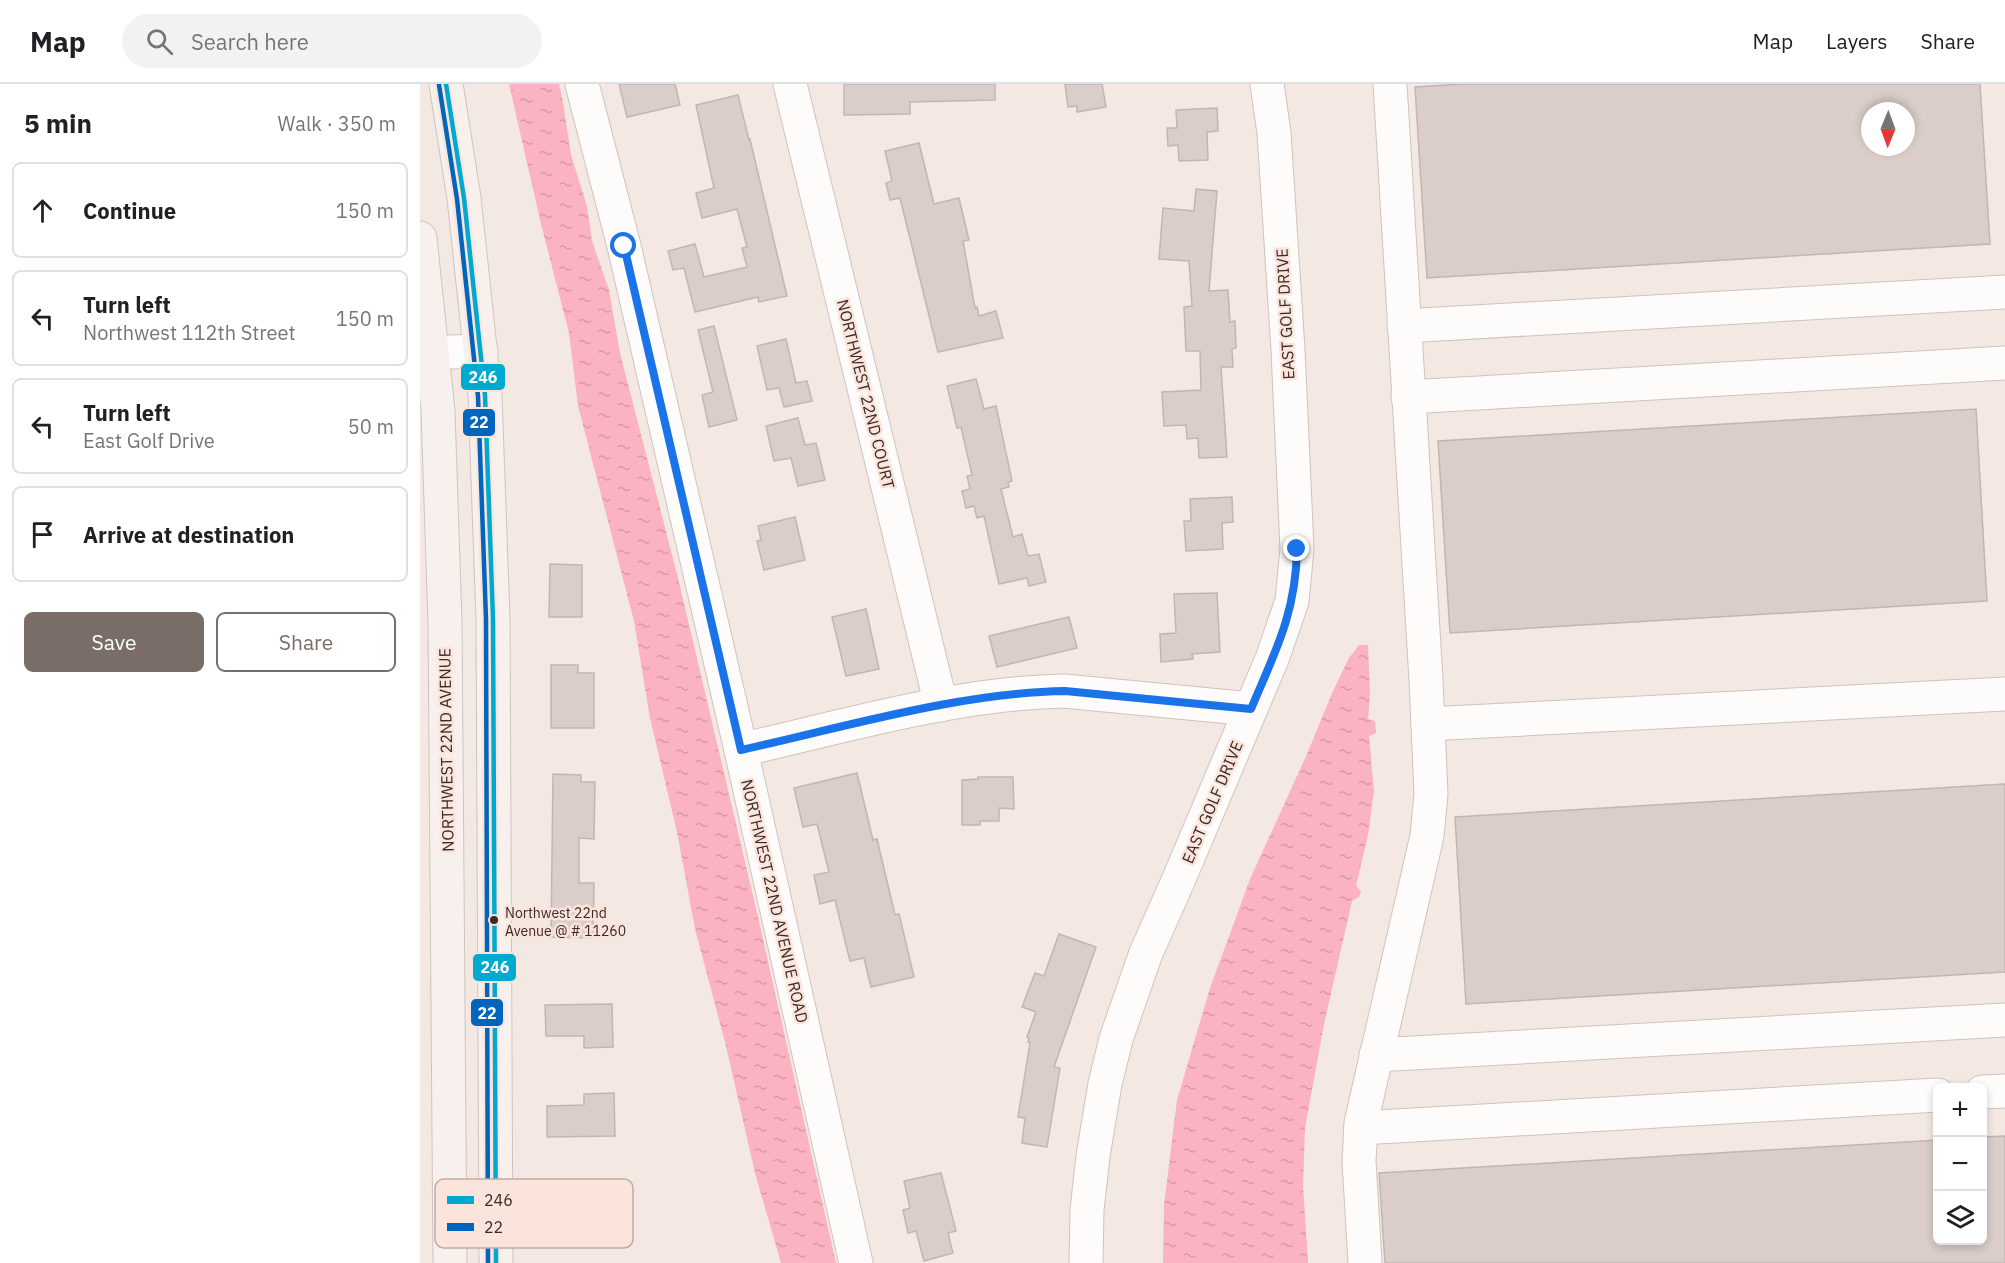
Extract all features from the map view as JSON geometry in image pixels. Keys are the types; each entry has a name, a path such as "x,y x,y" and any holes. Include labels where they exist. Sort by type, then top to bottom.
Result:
{"main road":[{"path":"446,84 464,198 485,396 493,619 496,1179"},
{"name":"NORTHWEST 22ND AVENUE","path":"420,238 426,353 438,411 445,623 449,1179"},
{"name":"NORTHWEST 22ND AVENUE","path":"450,1248 450,1263"},
{"path":"496,1248 496,1263"}],"street":[{"name":"NORTHWEST 22ND AVENUE ROAD","path":"582,84 624,246 741,750 856,1263"},
{"name":"NORTHWEST 22ND COURT","path":"790,84 941,705"},
{"name":"EAST GOLF DRIVE","path":"1086,1263 1087,1210 1093,1156 1105,1084 1116,1039 1146,953 1251,709 1288,618 1292,601 1297,567 1285,301 1273,125 1267,84"},
{"path":"1365,1263 1359,1161 1361,1128 1427,836 1431,801 1390,84"},
{"path":"1404,326 2005,292"},
{"path":"426,353 481,351"},
{"path":"1408,398 2005,363"},
{"path":"741,750 941,705 1038,691 1065,691 1251,709"},
{"path":"1428,724 2005,694"},
{"path":"1376,1055 2005,1020"},
{"path":"1987,1092 2005,1091"},
{"path":"1361,1128 1933,1095"}],"water":[{"path":"509,84 559,84 571,155 587,206 592,241 609,290 620,353 678,578 836,1263 781,1263 755,1173 726,1046 695,929 677,832 650,718 634,621 578,406 569,333"},
{"path":"1359,645 1368,645 1370,694 1368,719 1375,721 1376,733 1369,736 1374,791 1368,835 1356,886 1361,891 1359,897 1352,901 1324,1024 1305,1128 1303,1186 1308,1263 1163,1263 1164,1205 1177,1100 1210,988 1250,879 1333,691 1349,658"}],"building":[{"path":"619,84 675,84 680,105 627,117"},
{"path":"844,84 995,84 995,100 910,102 910,114 844,115"},
{"path":"1065,84 1102,84 1106,107 1077,112 1077,106 1068,107"},
{"path":"1462,84 1980,84 1990,244 1427,278 1415,87"},
{"path":"738,95 787,296 759,302 758,297 695,312 684,268 673,270 668,251 695,244 704,277 747,267 742,248 747,247 737,209 702,218 696,193 714,188 696,105"},
{"path":"1217,108 1218,131 1207,132 1208,160 1179,161 1178,145 1168,146 1167,128 1177,128 1176,110"},
{"path":"919,143 934,204 959,198 969,240 963,241 975,308 977,307 979,316 996,311 1003,338 938,352 900,198 890,200 886,183 892,181 885,151"},
{"path":"1196,189 1217,191 1209,291 1228,290 1230,322 1235,321 1236,348 1232,349 1233,367 1221,367 1227,457 1199,458 1198,438 1187,439 1186,425 1164,426 1162,392 1201,390 1200,351 1186,351 1184,307 1192,306 1189,261 1159,259 1163,208 1194,211"},
{"path":"714,326 737,420 709,427 702,395 713,392 698,330"},
{"path":"786,339 796,383 807,381 812,401 784,407 779,388 767,390 757,346"},
{"path":"976,379 984,409 996,406 1012,481 1008,482 1009,487 1001,489 1013,537 1022,534 1028,556 1039,554 1046,582 1029,586 1027,578 999,584 984,516 977,518 974,506 966,508 962,491 970,489 967,476 972,475 961,427 957,428 947,386"},
{"path":"1976,409 1987,601 1450,633 1438,441"},
{"path":"798,418 805,445 816,443 825,480 798,486 791,458 774,461 766,426"},
{"path":"1232,497 1233,522 1222,523 1223,549 1186,551 1184,521 1191,521 1190,499"},
{"path":"795,517 805,560 764,570 757,541 761,540 758,526"},
{"path":"550,564 582,565 582,617 549,617"},
{"path":"1217,593 1220,652 1192,654 1193,659 1161,662 1160,634 1176,633 1174,594"},
{"path":"866,609 879,669 846,676 832,617"},
{"path":"1069,617 1077,648 997,667 989,636"},
{"path":"551,665 578,665 578,673 594,673 594,728 551,728"},
{"path":"857,773 873,840 877,839 895,915 899,914 914,977 871,987 864,958 850,961 835,900 820,904 814,875 829,872 817,824 803,827 794,788"},
{"path":"553,774 581,775 581,782 595,782 594,839 579,838 579,883 594,883 593,938 551,937"},
{"path":"978,777 1013,777 1014,809 999,808 999,821 980,821 980,825 962,825 962,780 978,779"},
{"path":"2005,784 2005,972 1466,1004 1455,817"},
{"path":"1059,934 1096,947 1054,1067 1060,1068 1047,1147 1022,1143 1025,1118 1018,1117 1030,1043 1027,1037 1036,1012 1022,1007 1035,973 1044,976"},
{"path":"612,1004 613,1047 584,1048 584,1036 546,1036 545,1005"},
{"path":"614,1093 615,1136 547,1137 547,1106 584,1105 584,1094"},
{"path":"2005,1136 2005,1263 1385,1263 1379,1173 1933,1140 1933,1245 1987,1245 1987,1137"},
{"path":"941,1173 956,1231 948,1233 953,1253 924,1261 916,1231 908,1233 903,1210 910,1208 904,1181"}],"transit line":[{"name":"246","path":"446,84 464,198 485,395 493,619 496,1179"},
{"name":"22","path":"439,85 457,199 478,396 486,619 488,1179"},
{"name":"22","path":"488,1248 488,1263"},
{"name":"246","path":"496,1248 496,1263"}],"place":[{"name":"Northwest 22nd Avenue @ # 11260","path":"494,920"}],"route":[{"path":"624,246 741,750 941,705 1038,691 1065,691 1251,709 1288,618 1297,567 1297,549"}]}
